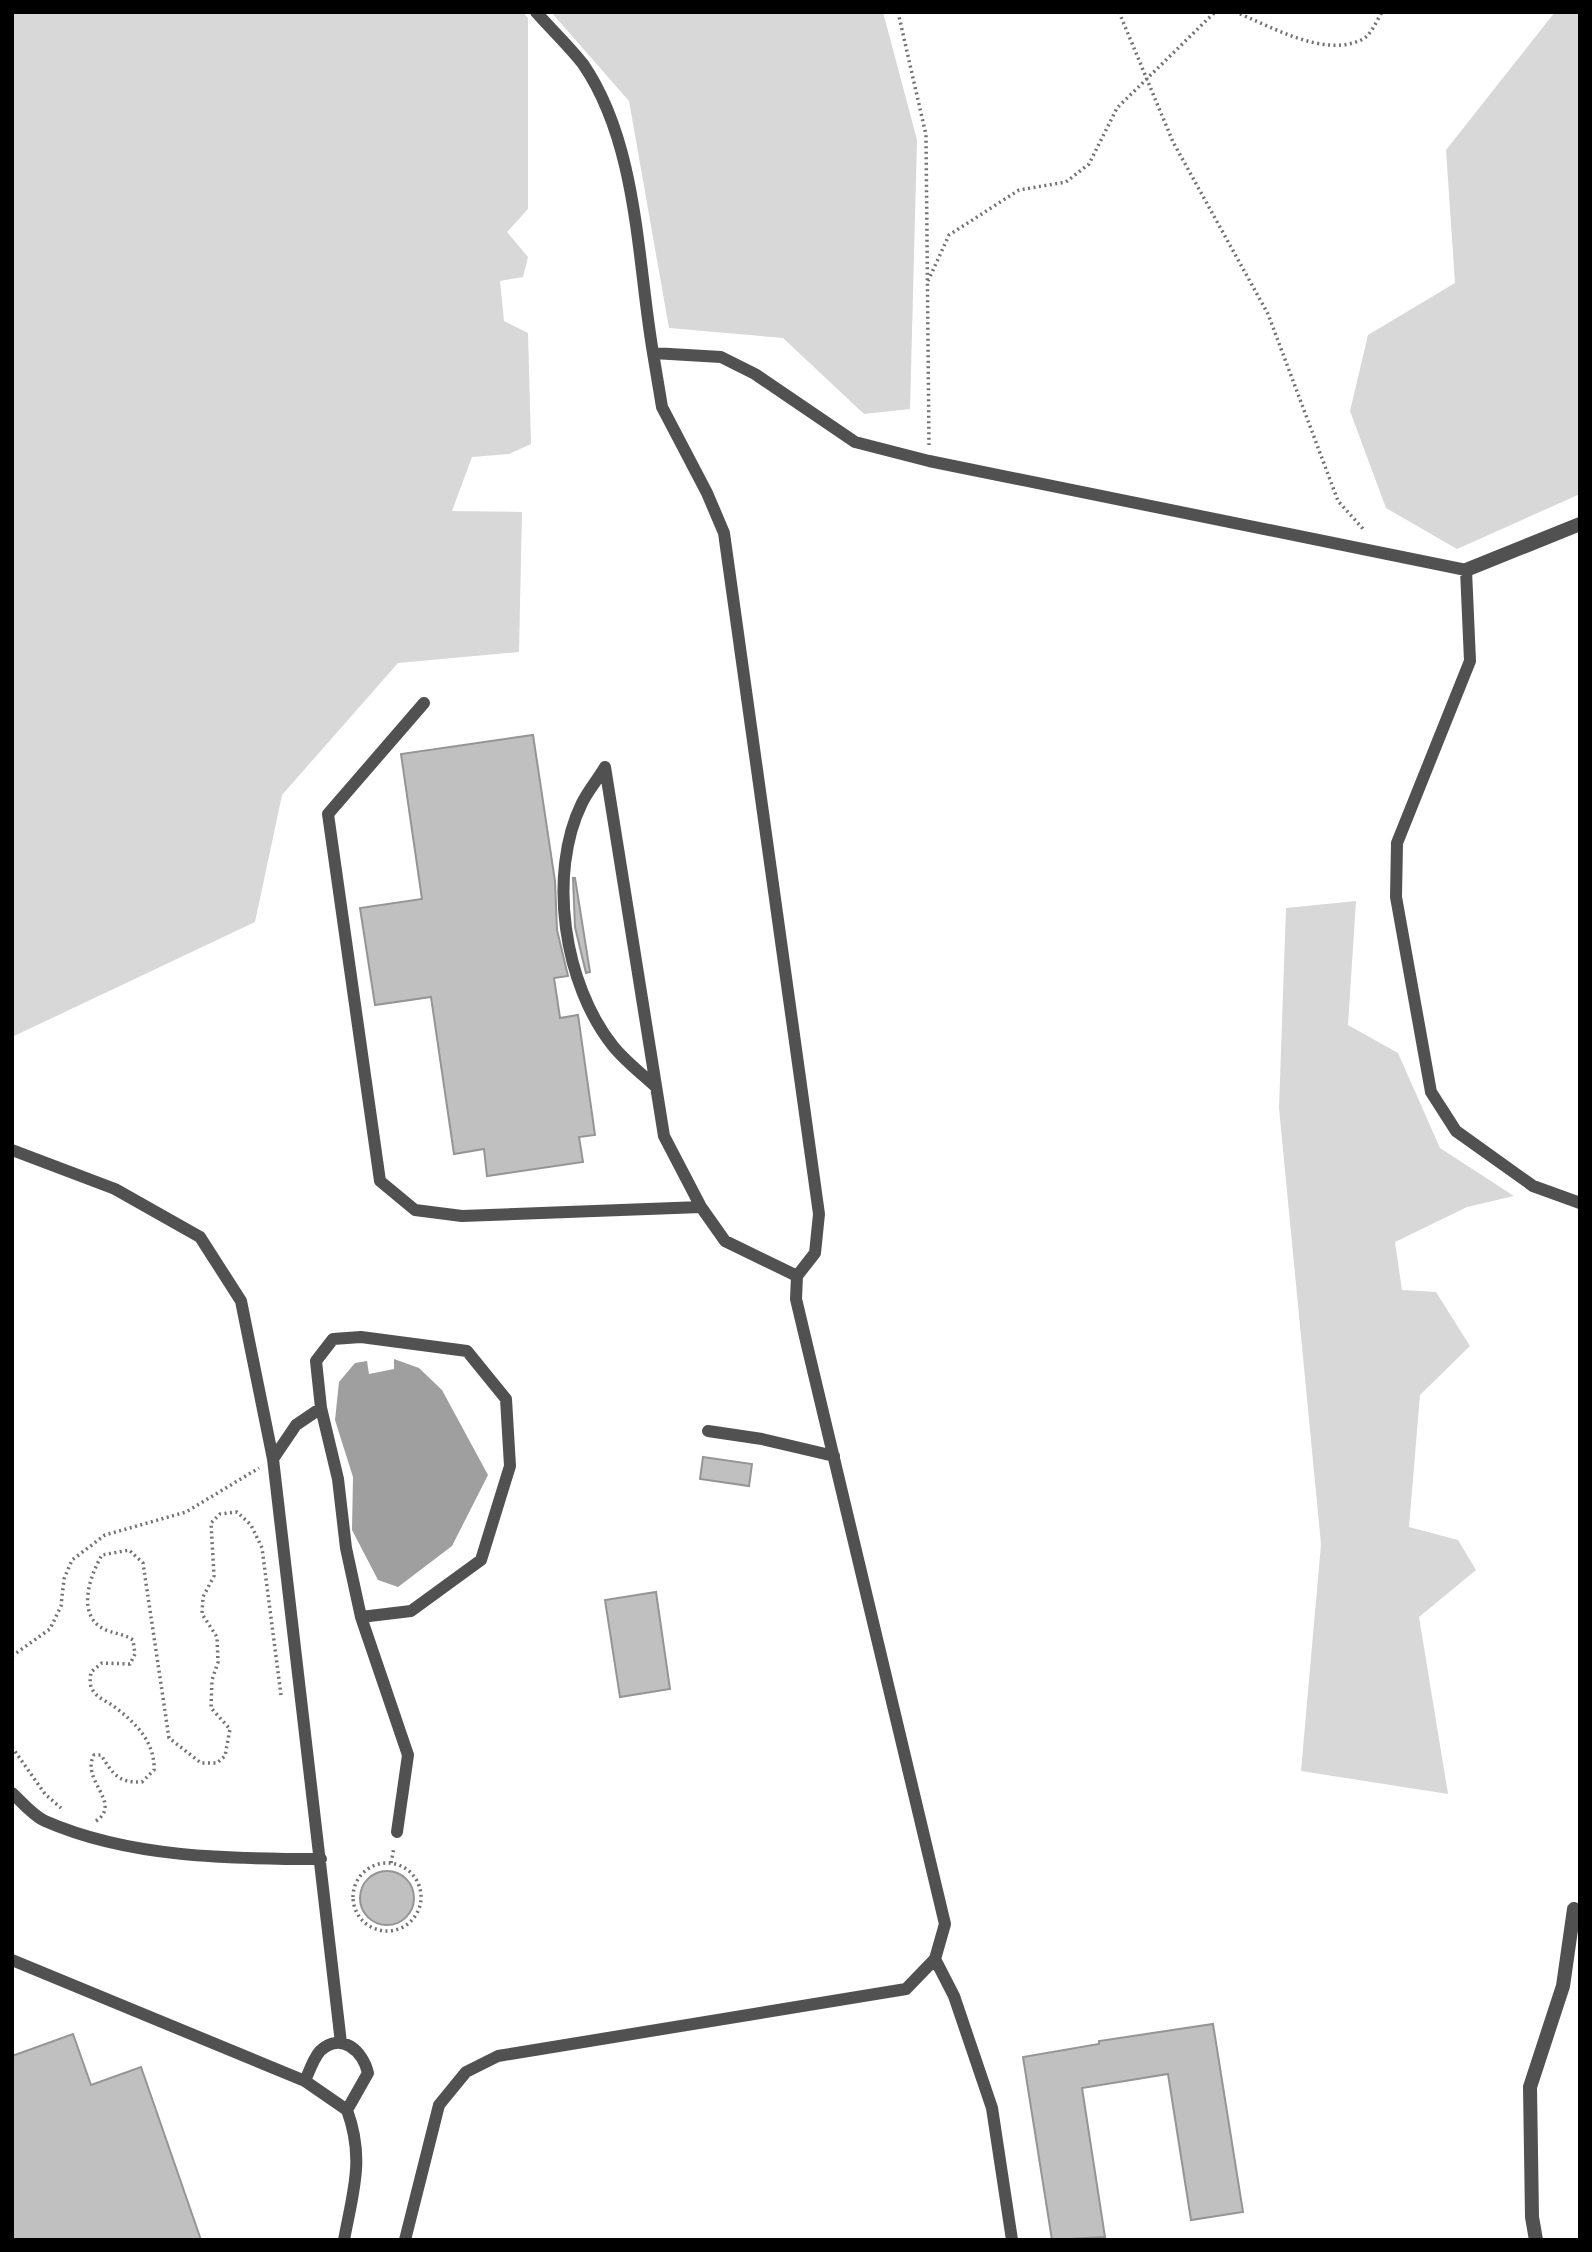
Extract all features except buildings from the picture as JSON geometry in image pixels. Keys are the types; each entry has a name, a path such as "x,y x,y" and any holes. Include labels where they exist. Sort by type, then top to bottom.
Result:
{"street":[{"path":"1466,570 1580,524"},
{"path":"1536,2240 1532,2217 1530,2087 1563,1986 1574,1909"}],"lane":[{"path":"405,2240 439,2105 466,2073 498,2056 906,1989 935,1959 945,1924 796,1299 797,1276 815,1252 819,1214 724,533 707,493 662,407 626,162 610,114 582,64 536,12"},
{"path":"653,353 721,357 755,374 855,442 929,461 1466,570 1470,661 1398,843 1396,897 1428,1079 1431,1092 1456,1130 1533,1186 1580,1203"},
{"path":"424,703 328,814 380,1181 415,1210 462,1216 701,1207"},
{"path":"656,1087 613,1046 585,1000 574,968 561,886 567,849 582,803 605,767 664,1136 701,1207 725,1241 797,1276"},
{"path":"12,1150 115,1189 200,1237 241,1301 273,1459 341,2043"},
{"path":"362,1617 411,1611 481,1560 510,1466 506,1399 467,1351 361,1337 333,1339 316,1361 321,1408 338,1479 345,1548 362,1617 408,1755 397,1832"},
{"path":"273,1459 296,1425 321,1408"},
{"path":"708,1431 762,1439 834,1456"},
{"path":"12,1793 42,1820 104,1841 187,1854 321,1859"},
{"path":"935,1959 954,1996 992,2108 1012,2240"},
{"path":"12,1960 305,2081 347,2110 356,2136 358,2162 344,2240"},
{"path":"305,2081 320,2052 341,2043 354,2047 365,2058 368,2073 347,2110"}],"path":[{"path":"898,12 926,135 929,461"},
{"path":"1119,12 1173,142 1268,314 1338,502 1385,553"},
{"path":"928,283 949,235 1019,190 1066,182 1089,164 1117,108 1215,12"},
{"path":"1236,12 1316,42 1341,47 1365,38 1382,12"},
{"path":"12,1657 50,1629 61,1606 64,1579 72,1560 105,1535 186,1512 273,1459"},
{"path":"93,1823 102,1817 105,1806 103,1795 91,1777 89,1764 94,1755 101,1755 115,1777 127,1782 142,1782 153,1770 155,1754 145,1735 117,1708 95,1694 90,1685 91,1672 102,1663 130,1664 135,1654 133,1640 96,1624 90,1611 87,1588 102,1555 129,1550 144,1563 169,1738 201,1763 217,1763 225,1756 230,1730 211,1708 212,1681 218,1662 217,1637 202,1614 204,1597 214,1576 211,1524 220,1514 237,1512 251,1525 262,1548 283,1707"},
{"path":"12,1747 45,1794 62,1809"},
{"path":"380,1864 402,1866 417,1881 421,1892 418,1913 402,1928 392,1931 370,1927 355,1910 353,1898 360,1876 380,1864"}],"shaded area":[{"path":"12,12 523,12 528,18 528,209 507,232 528,257 523,277 500,281 504,321 528,333 531,444 509,454 472,457 452,511 522,512 519,652 398,663 282,795 255,922 12,1037"},
{"path":"551,12 883,12 917,140 910,409 864,414 783,338 669,328 629,101"},
{"path":"1555,12 1580,12 1580,494 1457,549 1386,508 1350,411 1368,335 1455,283 1446,150"},
{"path":"1356,901 1348,1025 1398,1053 1440,1148 1514,1196 1467,1207 1395,1242 1402,1290 1436,1292 1470,1346 1420,1395 1409,1527 1458,1540 1476,1570 1419,1617 1448,1794 1301,1771 1321,1544 1279,1108 1286,908"},
{"path":"394,1359 419,1368 442,1390 488,1475 452,1546 398,1587 378,1580 352,1530 353,1477 335,1420 339,1382 355,1363 367,1361 369,1374 394,1369"}]}
